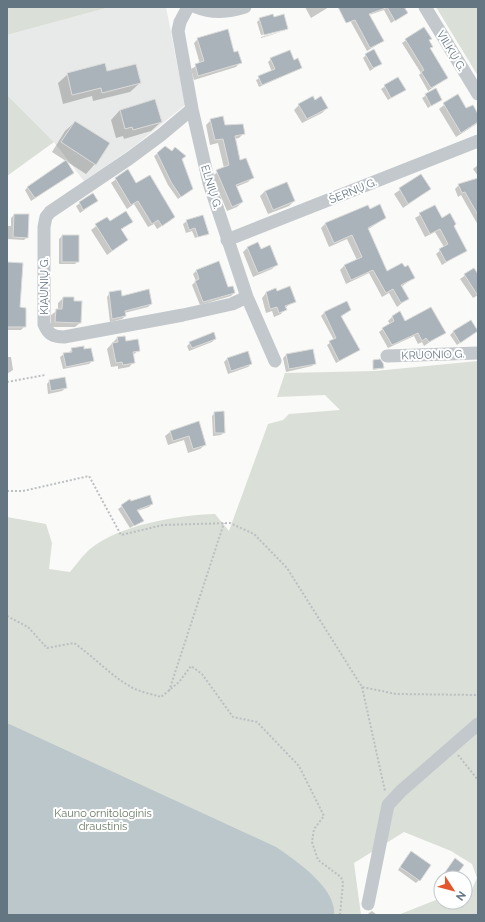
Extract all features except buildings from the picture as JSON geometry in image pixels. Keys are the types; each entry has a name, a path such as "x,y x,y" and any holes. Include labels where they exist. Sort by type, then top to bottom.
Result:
{"street":[{"name":"ELNIŲ G.","path":"188,7 180,22 178,32 201,156 227,240 247,297 275,361"},
{"path":"196,7 206,11 221,12 245,7"},
{"name":"VILKŲ G.","path":"425,7 478,94"},
{"name":"KIAUNIŲ G.","path":"192,109 161,136 50,212 46,217 44,227 44,324 50,334 56,337 64,337 183,315 232,304 247,297"},
{"name":"ŠERNŲ G.","path":"227,240 478,141"},
{"name":"KRUONIO G.","path":"387,356 478,353"},
{"path":"368,904 388,805 478,724"}],"path":[{"path":"7,382 45,375"},
{"path":"7,491 23,491 89,476 121,535 163,525 230,522 254,534 287,568 362,687 388,805"},
{"path":"169,691 224,523"},
{"path":"7,616 28,627 47,648 74,643 92,656 100,665 132,688 161,698 179,682 191,666 202,674 233,717 257,722 299,766 324,816 314,829 312,842 318,860 342,877 343,883 340,915"},
{"path":"362,687 396,694 478,694"},
{"path":"452,748 478,780"}],"shaded area":[{"path":"110,7 166,7 185,105 132,148 84,181 54,142 7,95 7,35"},
{"name":"Kauno ornitologinis draustinis","path":"7,723 276,847 294,859 322,885 329,895 333,905 334,915 7,915"}],"green space":[{"path":"7,7 110,7 7,35"},
{"path":"436,7 478,7 478,76"},
{"path":"7,95 54,142 7,176"},
{"path":"478,361 478,915 398,915 433,901 433,910 473,910 473,887 477,878 472,864 451,851 404,832 354,863 361,915 7,915 7,517 46,524 52,543 49,569 70,572 87,551 102,541 133,528 150,523 167,519 215,514 229,531 268,424 283,420 289,414 340,410 325,395 277,397 285,373 375,371"}]}
